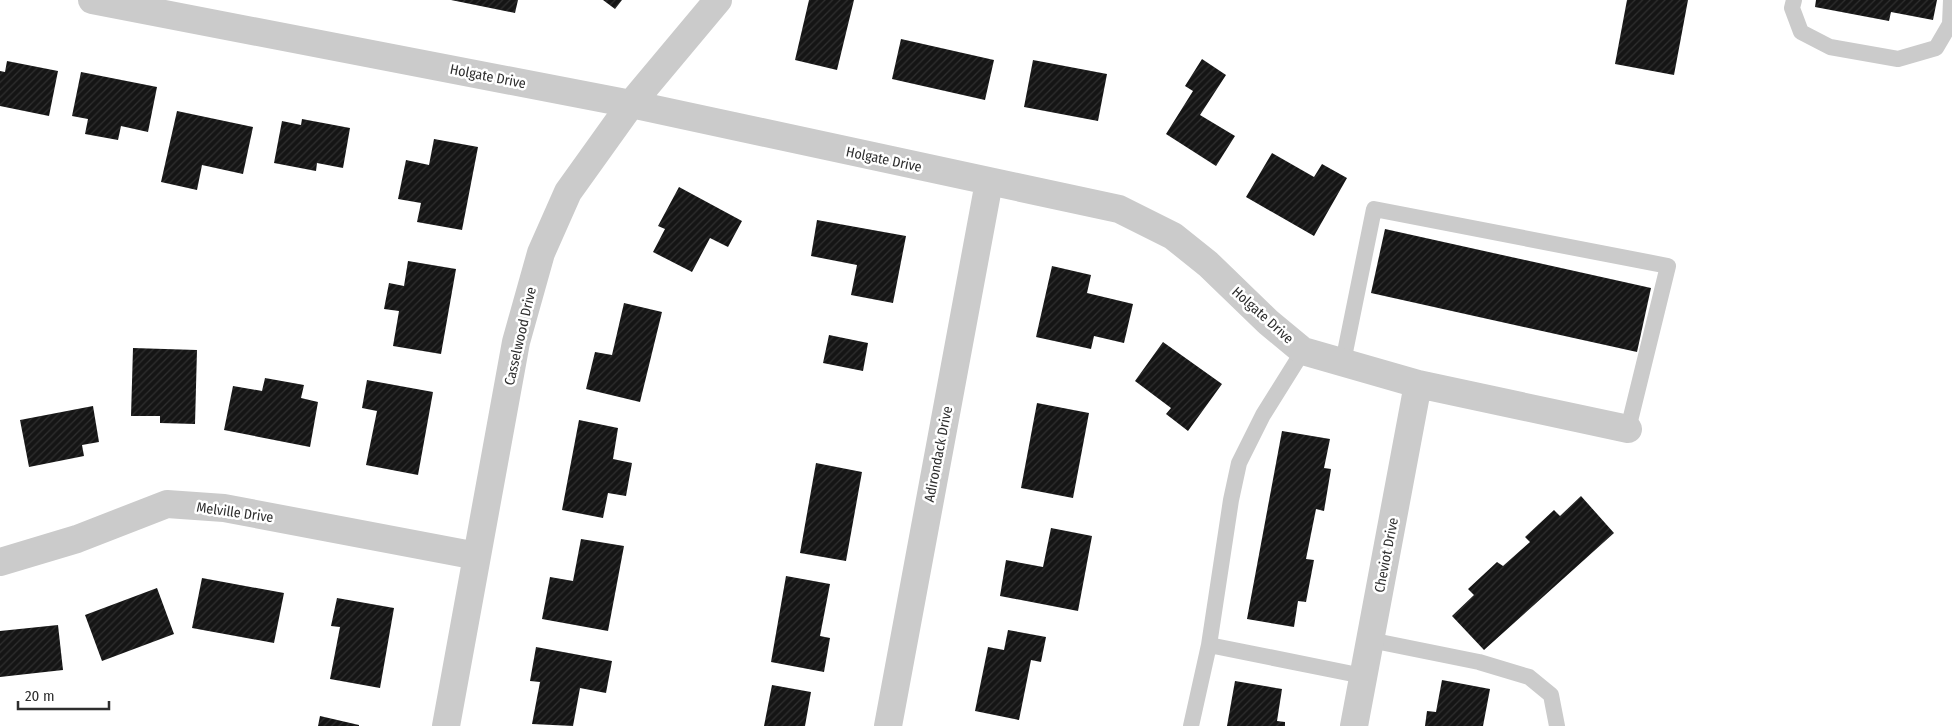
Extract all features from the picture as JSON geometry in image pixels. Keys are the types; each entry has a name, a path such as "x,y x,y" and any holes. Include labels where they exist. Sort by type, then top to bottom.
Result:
{"street":[{"name":"Holgate Drive","path":"92,0 631,104 1119,209 1173,236 1208,264 1268,322 1303,351 1418,384 1628,429"},
{"name":"Casselwood Drive","path":"446,726 516,342 540,253 568,192 631,104 718,0"},
{"name":"Adirondack Drive","path":"888,726 989,182"},
{"name":"Cheviot Drive","path":"1354,726 1418,384"},
{"name":"Melville Drive","path":"0,562 77,539 167,504 224,508 477,556"}],"lane":[{"path":"1794,0 1792,8 1801,32 1830,47 1898,59 1936,48 1950,24 1951,0"},
{"path":"1343,362 1374,210 1668,266 1628,429"},
{"path":"1191,726 1208,645 1231,500 1239,463 1262,415 1303,351"},
{"path":"1370,640 1479,662 1529,677 1551,695 1557,726"},
{"path":"1208,645 1363,676"}],"building":[{"path":"451,0 518,0 515,13"},
{"path":"603,0 622,0 615,9"},
{"path":"809,0 854,0 837,70 795,60"},
{"path":"1627,0 1688,0 1674,75 1615,64"},
{"path":"1816,0 1937,0 1933,20 1891,12 1889,21 1815,7"},
{"path":"901,39 994,60 985,100 892,79"},
{"path":"1202,59 1226,75 1200,115 1235,136 1216,166 1166,134 1193,91 1185,86"},
{"path":"1033,60 1107,74 1098,121 1024,107"},
{"path":"7,61 58,71 49,116 0,106 0,71 5,72"},
{"path":"81,72 157,87 148,132 121,126 118,140 85,134 88,119 72,116"},
{"path":"177,111 253,127 243,174 202,165 197,190 161,182"},
{"path":"302,119 350,128 343,168 317,163 316,171 274,163 282,121 301,125"},
{"path":"434,139 478,147 462,230 417,222 421,203 398,199 406,160 429,165"},
{"path":"1272,153 1314,177 1322,164 1347,178 1314,236 1246,197"},
{"path":"679,187 742,221 728,247 710,238 692,272 653,252 665,229 658,226"},
{"path":"817,220 906,236 893,303 851,295 857,265 811,256"},
{"path":"1385,229 1651,288 1637,352 1371,293"},
{"path":"408,261 456,269 441,354 393,346 399,311 384,309 389,283 404,286"},
{"path":"1052,266 1091,275 1087,293 1133,304 1124,343 1094,336 1091,349 1036,337"},
{"path":"624,303 662,312 640,402 586,389 595,352 612,355"},
{"path":"829,335 868,343 863,371 823,363"},
{"path":"1163,342 1222,384 1188,431 1166,414 1171,408 1135,381"},
{"path":"133,348 197,350 195,424 160,423 160,416 131,416"},
{"path":"265,378 304,385 301,398 318,402 310,447 224,430 233,386 262,391"},
{"path":"367,380 433,392 418,475 366,465 377,411 362,408"},
{"path":"1037,403 1089,413 1073,498 1021,488"},
{"path":"93,406 99,442 82,445 84,456 29,467 20,420"},
{"path":"579,420 618,428 613,459 632,463 626,496 608,493 603,518 562,510"},
{"path":"1282,431 1330,439 1324,468 1331,469 1324,511 1316,509 1306,559 1314,560 1306,602 1298,601 1294,627 1247,619"},
{"path":"816,463 862,472 846,561 800,553"},
{"path":"1581,496 1614,533 1484,650 1452,616 1474,595 1468,589 1497,562 1503,566 1530,542 1525,537 1554,510 1560,516"},
{"path":"1051,528 1092,536 1078,611 1000,596 1006,560 1043,567"},
{"path":"581,539 624,546 608,631 542,619 550,577 573,581"},
{"path":"786,576 830,584 820,636 830,638 824,672 771,662"},
{"path":"202,578 284,593 274,643 192,628"},
{"path":"157,588 174,634 102,661 85,615"},
{"path":"337,598 394,608 380,688 330,679 340,627 331,626"},
{"path":"58,625 63,670 0,677 0,631"},
{"path":"1008,630 1046,637 1041,662 1031,660 1019,720 975,711 988,647 1004,650"},
{"path":"536,647 612,661 606,693 580,688 573,726 532,724 540,682 530,681"},
{"path":"1442,680 1490,689 1483,726 1425,726 1427,711 1436,712"},
{"path":"1235,681 1282,689 1277,721 1285,722 1285,726 1227,726"},
{"path":"772,685 811,692 805,726 764,726"},
{"path":"320,716 359,725 359,726 318,726"}]}
